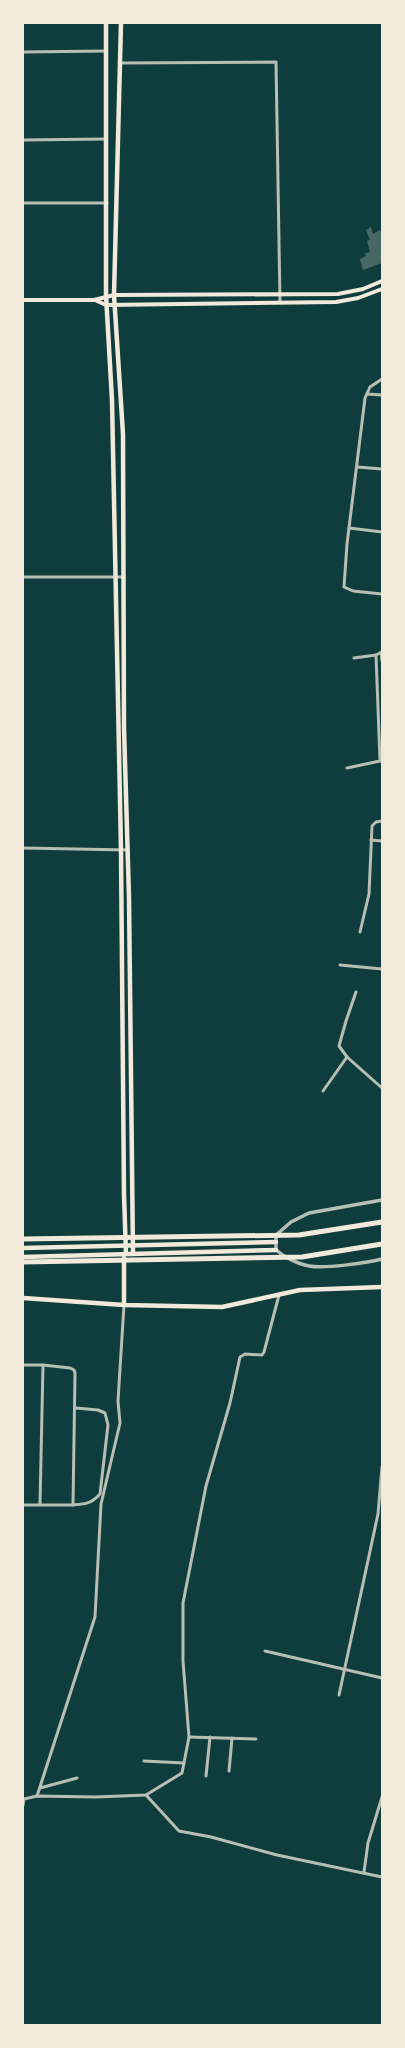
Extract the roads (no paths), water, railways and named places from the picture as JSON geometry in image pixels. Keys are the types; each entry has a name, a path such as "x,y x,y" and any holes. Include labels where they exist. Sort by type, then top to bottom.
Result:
{"highway":[{"path":"23,1239 299,1235 382,1222"},
{"path":"23,1262 302,1257 382,1244"}],"main road":[{"path":"106,23 106,305 112,400 122,850 126,1246 124,1305"},
{"path":"120,23 121,62 114,304 123,434 124,728 128,850 133,1254"},
{"path":"23,300 94,300 106,295 280,296 350,293 382,281"},
{"path":"94,300 106,305 342,302 382,289"},
{"path":"125,1219 132,1219"},
{"path":"23,1248 276,1242"},
{"path":"23,1257 276,1250"},
{"path":"23,1298 124,1305 222,1307 300,1290 382,1287"}],"street":[{"path":"23,52 106,51"},
{"path":"121,62 276,62 280,302"},
{"path":"23,140 106,139"},
{"path":"23,203 106,203"},
{"path":"382,379 370,387 367,394 349,528 344,587 354,591 382,594"},
{"path":"367,394 382,395"},
{"path":"357,467 382,469"},
{"path":"349,528 382,532"},
{"path":"23,577 124,577"},
{"path":"354,658 376,655 382,652 382,661"},
{"path":"347,768 381,761 376,655"},
{"path":"360,932 369,894 371,840 374,823 382,821"},
{"path":"371,840 382,841"},
{"path":"23,848 128,850"},
{"path":"340,965 382,969"},
{"path":"356,992 339,1043 341,1050 347,1057 382,1088"},
{"path":"323,1091 347,1057"},
{"path":"382,1200 309,1213 291,1222 276,1235 276,1250 281,1255 310,1267 365,1263 382,1259"},
{"path":"23,1805 24,1798 37,1796 96,1797 146,1795 182,1773 189,1737 183,1661 184,1603 194,1543 206,1486 230,1403 240,1357 245,1354 262,1354 264,1352 278,1295"},
{"path":"37,1796 95,1617 102,1504 120,1423 118,1401 124,1305"},
{"path":"23,1364 74,1370 76,1408 73,1504"},
{"path":"40,1504 43,1366"},
{"path":"23,1505 85,1504 93,1502 100,1494 108,1425 105,1413 98,1410 76,1408"},
{"path":"340,1695 378,1514 382,1467"},
{"path":"265,1651 382,1678"},
{"path":"189,1737 256,1739"},
{"path":"206,1776 210,1737"},
{"path":"229,1771 232,1738"},
{"path":"144,1761 184,1763"},
{"path":"40,1788 77,1778"},
{"path":"146,1795 179,1831 211,1837 277,1855 364,1872 382,1877"},
{"path":"364,1872 368,1844 382,1797"}]}
